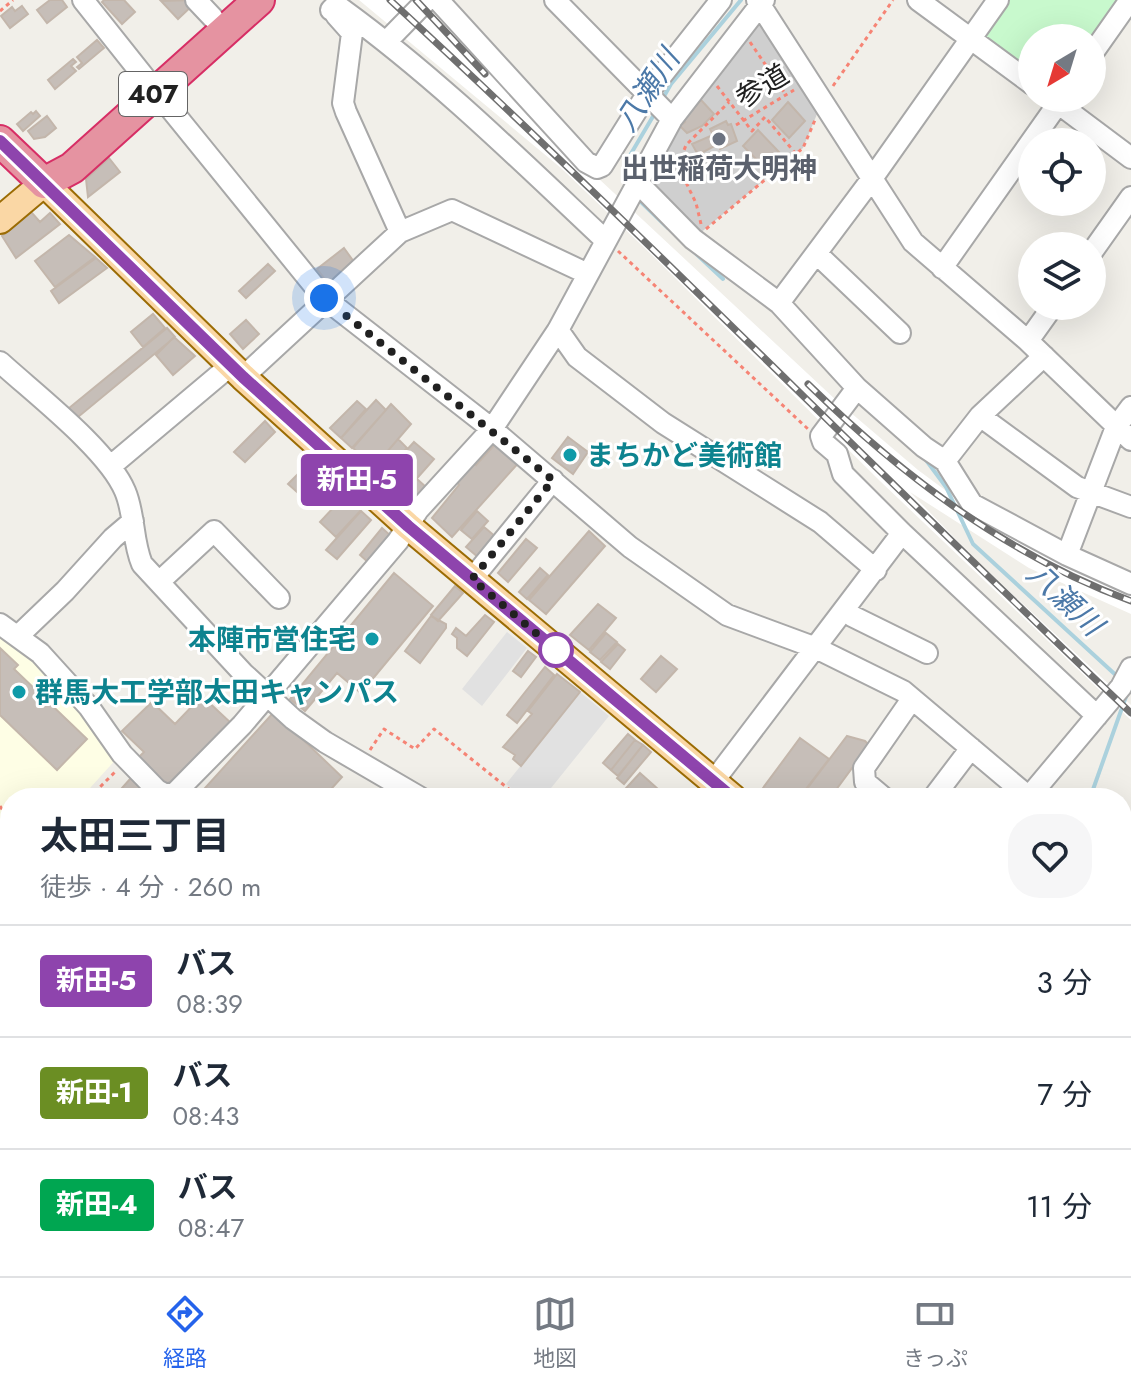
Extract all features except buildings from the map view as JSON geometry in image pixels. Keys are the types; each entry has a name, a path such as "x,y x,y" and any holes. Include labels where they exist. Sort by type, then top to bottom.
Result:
{"highway":[{"name":"407","path":"150,84 259,0"},
{"name":"407","path":"44,183 72,168 150,84 214,6"},
{"path":"0,141 44,183"}],"main road":[{"path":"0,220 44,183 237,371 408,526 717,788"}],"street":[{"path":"387,41 427,0"},
{"path":"438,0 592,166 602,166 659,106 707,74 760,2 913,242 1028,341 1124,434"},
{"path":"555,0 659,106"},
{"path":"181,788 237,741 268,695 418,510 492,429 558,330 608,243 638,183 659,106 721,0"},
{"path":"918,0 1018,74"},
{"path":"779,303 871,180 998,0"},
{"path":"1106,34 1130,0"},
{"path":"91,3 150,84 329,301 492,429 630,547 727,615 816,648 903,691 1017,788"},
{"path":"326,5 336,5 387,41 501,139 608,243"},
{"path":"326,5 352,33 343,103 400,232"},
{"path":"942,268 1049,112"},
{"path":"1072,112 1131,158"},
{"path":"638,183 693,239 779,303 857,388 924,447 945,461 972,504 1067,555 1131,584"},
{"path":"1106,232 1131,197"},
{"path":"112,465 329,301 400,232 452,210 588,274"},
{"path":"817,254 900,333"},
{"path":"1028,341 1043,320"},
{"path":"558,330 577,357 663,423 820,522 876,570"},
{"path":"945,461 980,416 1044,356"},
{"path":"0,362 112,465 126,493 135,548 142,564 243,673 293,719 325,742 405,788"},
{"path":"857,388 821,436 837,454 843,474 1097,716"},
{"path":"1067,555 1091,492 1124,434 1131,407"},
{"path":"980,416 1077,487 1131,507"},
{"path":"472,579 553,480"},
{"path":"18,636 133,521"},
{"path":"159,582 214,531 279,598"},
{"path":"726,788 816,648 902,533"},
{"path":"845,610 927,653"},
{"path":"0,624 40,653 89,707 122,754 155,788"},
{"path":"1037,788 1121,687 1131,668"},
{"path":"872,788 865,782 864,768 912,699"},
{"path":"941,788 971,748"}],"path":[{"path":"0,11 13,0"},
{"path":"729,102 686,145 678,166 696,203 703,231 803,148 822,102 893,0"},
{"path":"742,29 786,95"},
{"path":"707,74 752,131 765,117 796,154"},
{"name":"参道","path":"736,125 809,82"},
{"path":"608,243 814,435 821,436"},
{"path":"362,762 384,729 415,749 434,729 508,788"},
{"path":"99,788 117,770"}],"shaded area":[{"path":"760,5 822,102 803,148 693,239 638,183"},
{"path":"507,632 527,648 482,706 462,689"},
{"path":"0,634 25,650 119,756 90,788 0,788"},
{"path":"580,692 609,716 551,788 511,788 506,784"}],"green space":[{"path":"1007,0 1123,0 1103,24 1018,24 1018,65 985,40 984,34"}],"pier":[{"path":"359,0 421,0 524,109 837,401 918,470 972,510 1131,591 1131,614 1029,568 910,492 978,562 1131,705 1131,720 880,481 561,168"}],"waterway":[{"name":"八瀬川","path":"663,98 671,84 741,0"},
{"name":"八瀬川","path":"633,173 629,157 655,113"},
{"name":"八瀬川","path":"640,197 641,202 668,228"},
{"name":"八瀬川","path":"692,250 723,279"},
{"name":"八瀬川","path":"926,460 946,487 973,544 1119,678"},
{"name":"八瀬川","path":"1094,788 1128,691"}],"railway":[{"path":"390,0 577,176 1131,713"},
{"path":"416,0 485,74"},
{"path":"808,384 880,450 958,510 1042,561 1131,601"}],"bus line":[{"name":"新田-5","path":"0,141 243,377 408,526 721,788"}],"place":[{"name":"出世稲荷大明神","path":"719,139"},
{"name":"まちかど美術館","path":"570,455"},
{"name":"本陣市営住宅","path":"372,639"},
{"name":"群馬大工学部太田キャンパス","path":"19,692"}],"route":[{"path":"324,298 553,480 472,579 562,655 556,650"}]}
